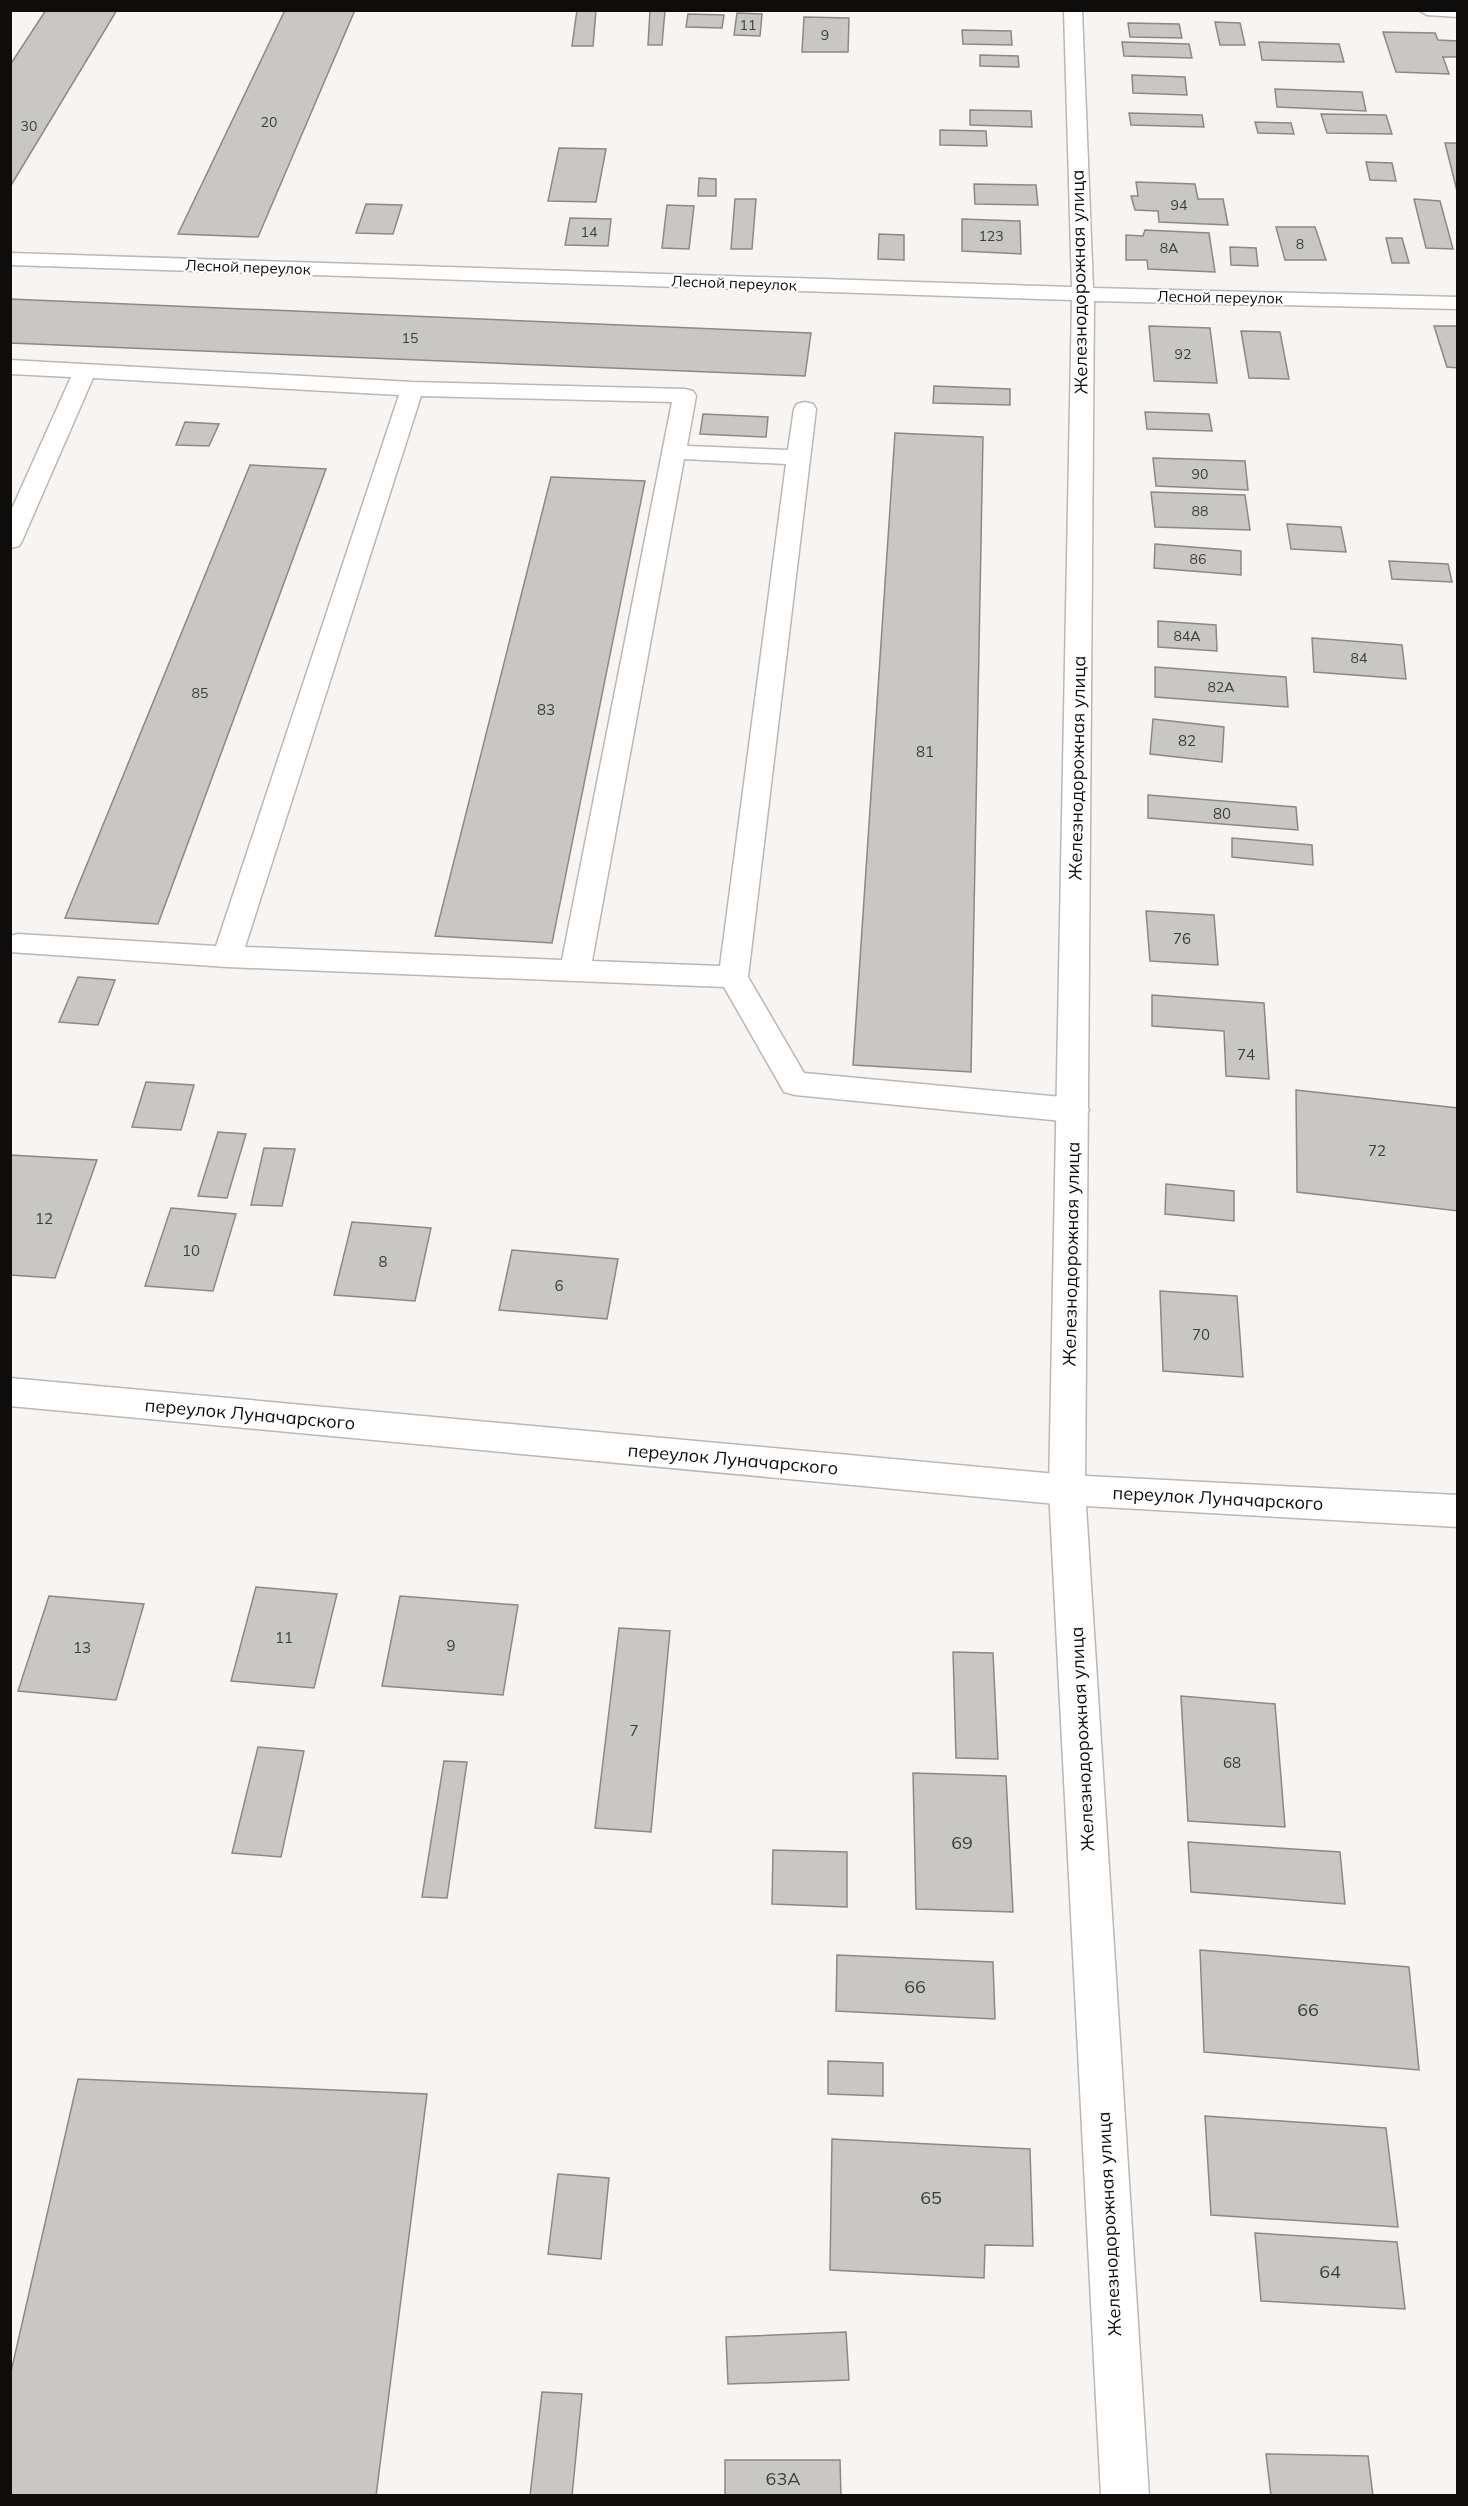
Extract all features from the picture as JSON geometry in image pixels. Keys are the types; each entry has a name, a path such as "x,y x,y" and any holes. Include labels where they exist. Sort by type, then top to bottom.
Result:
{"street":[{"name":"Железнодорожная улица","path":"1073,10 1083,294 1067,1490 1125,2496"},
{"path":"1426,10 1458,12"},
{"name":"Лесной переулок","path":"10,259 1083,294 1458,303"},
{"path":"10,367 412,389 685,396 575,971"},
{"path":"10,541 85,371"},
{"path":"228,957 412,389"},
{"path":"805,409 734,977 795,1084 1072,1110"},
{"path":"674,452 798,458"},
{"path":"18,944 228,957 734,977"},
{"name":"переулок Луначарского","path":"10,1392 1067,1490 1458,1511"}],"building":[{"path":"46,10 117,10 10,187 10,65"},
{"path":"285,10 355,10 258,237 178,234"},
{"path":"577,10 596,10 593,46 572,46"},
{"path":"650,10 665,10 662,45 648,45"},
{"path":"737,13 762,14 760,36 734,35"},
{"path":"688,14 724,15 722,28 686,27"},
{"path":"804,17 849,18 848,52 802,52"},
{"path":"1215,22 1240,23 1245,45 1220,45"},
{"path":"1128,23 1179,24 1182,38 1130,37"},
{"path":"962,30 1011,31 1012,45 963,44"},
{"path":"1383,32 1435,33 1438,40 1458,41 1458,57 1443,57 1449,74 1396,72"},
{"path":"1122,42 1189,44 1192,58 1124,56"},
{"path":"1259,42 1339,44 1344,62 1262,60"},
{"path":"980,55 1018,56 1019,67 980,66"},
{"path":"1132,75 1185,77 1187,95 1133,93"},
{"path":"1275,89 1362,92 1366,111 1277,107"},
{"path":"970,110 1031,111 1032,127 970,125"},
{"path":"1129,113 1202,115 1204,127 1131,125"},
{"path":"1321,114 1386,115 1392,134 1327,133"},
{"path":"1255,122 1291,123 1294,134 1258,133"},
{"path":"940,130 986,131 987,146 940,145"},
{"path":"1445,143 1458,143 1458,195"},
{"path":"559,148 606,149 596,202 548,201"},
{"path":"1366,162 1392,163 1396,181 1370,180"},
{"path":"699,178 716,179 716,196 698,196"},
{"path":"1136,182 1195,184 1198,199 1223,199 1228,225 1159,222 1158,211 1135,210 1131,196 1138,196"},
{"path":"974,184 1036,185 1038,205 975,204"},
{"path":"735,199 756,199 752,249 731,249"},
{"path":"1414,199 1440,201 1453,249 1426,248"},
{"path":"366,204 402,205 393,234 356,233"},
{"path":"667,205 694,206 689,249 662,248"},
{"path":"570,218 611,219 608,246 565,245"},
{"path":"962,219 1020,221 1021,254 962,251"},
{"path":"1276,227 1315,227 1326,260 1285,260"},
{"path":"1145,230 1209,233 1215,272 1148,269 1147,260 1126,260 1126,235 1143,236"},
{"path":"879,234 904,235 904,260 878,259"},
{"path":"1386,238 1402,238 1409,263 1392,263"},
{"path":"1230,247 1256,248 1258,266 1231,265"},
{"path":"10,299 811,333 805,376 10,343"},
{"path":"1149,326 1210,328 1217,383 1154,381"},
{"path":"1434,326 1458,326 1458,368 1447,367"},
{"path":"1241,331 1280,332 1289,379 1249,378"},
{"path":"934,386 1010,389 1010,405 933,403"},
{"path":"1145,412 1209,414 1212,431 1147,429"},
{"path":"703,414 768,417 766,437 700,434"},
{"path":"185,422 219,424 209,446 176,445"},
{"path":"895,433 983,437 971,1072 853,1065"},
{"path":"1153,458 1245,461 1248,490 1156,486"},
{"path":"250,465 326,469 158,924 65,918"},
{"path":"551,477 645,481 552,943 435,936"},
{"path":"1151,492 1245,495 1250,530 1155,527"},
{"path":"1287,524 1341,527 1346,552 1291,549"},
{"path":"1155,544 1241,551 1241,575 1154,568"},
{"path":"1389,561 1448,564 1452,582 1392,579"},
{"path":"1158,621 1216,625 1217,651 1158,647"},
{"path":"1312,638 1402,645 1406,679 1314,672"},
{"path":"1155,667 1286,677 1288,707 1155,697"},
{"path":"1153,719 1224,727 1222,762 1150,754"},
{"path":"1148,795 1296,807 1298,830 1148,818"},
{"path":"1232,838 1312,845 1313,865 1232,857"},
{"path":"1146,911 1214,915 1218,965 1150,961"},
{"path":"78,977 115,980 98,1025 59,1022"},
{"path":"1152,995 1264,1003 1269,1079 1226,1076 1224,1031 1152,1026"},
{"path":"146,1082 194,1085 181,1130 132,1127"},
{"path":"1296,1090 1458,1108 1458,1211 1297,1192"},
{"path":"218,1132 246,1134 227,1198 198,1196"},
{"path":"264,1148 295,1149 282,1206 251,1205"},
{"path":"10,1155 97,1160 55,1278 10,1275"},
{"path":"1166,1184 1234,1191 1234,1221 1165,1214"},
{"path":"171,1208 236,1214 213,1291 145,1286"},
{"path":"352,1222 431,1228 415,1301 334,1295"},
{"path":"512,1250 618,1259 607,1319 499,1310"},
{"path":"1160,1291 1237,1296 1243,1377 1163,1371"},
{"path":"256,1587 337,1594 314,1688 231,1681"},
{"path":"49,1596 144,1604 116,1700 18,1691"},
{"path":"400,1596 518,1605 503,1695 382,1686"},
{"path":"619,1628 670,1631 651,1832 595,1828"},
{"path":"953,1652 993,1653 998,1759 956,1758"},
{"path":"1181,1696 1275,1704 1285,1827 1188,1821"},
{"path":"258,1747 304,1751 281,1857 232,1853"},
{"path":"444,1761 467,1762 447,1898 422,1897"},
{"path":"913,1773 1006,1776 1013,1912 916,1909"},
{"path":"1188,1842 1340,1852 1345,1904 1191,1892"},
{"path":"773,1850 847,1852 847,1907 772,1904"},
{"path":"1200,1950 1409,1967 1419,2070 1204,2052"},
{"path":"837,1955 993,1962 995,2019 836,2011"},
{"path":"828,2061 883,2063 883,2096 828,2094"},
{"path":"78,2079 427,2094 376,2496 10,2496 10,2376"},
{"path":"1205,2116 1386,2128 1398,2227 1211,2215"},
{"path":"832,2139 1030,2149 1033,2246 985,2245 984,2278 830,2270"},
{"path":"558,2174 609,2178 601,2259 548,2254"},
{"path":"1255,2233 1397,2242 1405,2309 1261,2301"},
{"path":"846,2332 849,2380 728,2384 726,2337"},
{"path":"542,2392 582,2394 572,2496 530,2496"},
{"path":"1266,2454 1368,2456 1373,2496 1271,2496"},
{"path":"725,2460 840,2460 841,2496 725,2496"}]}
